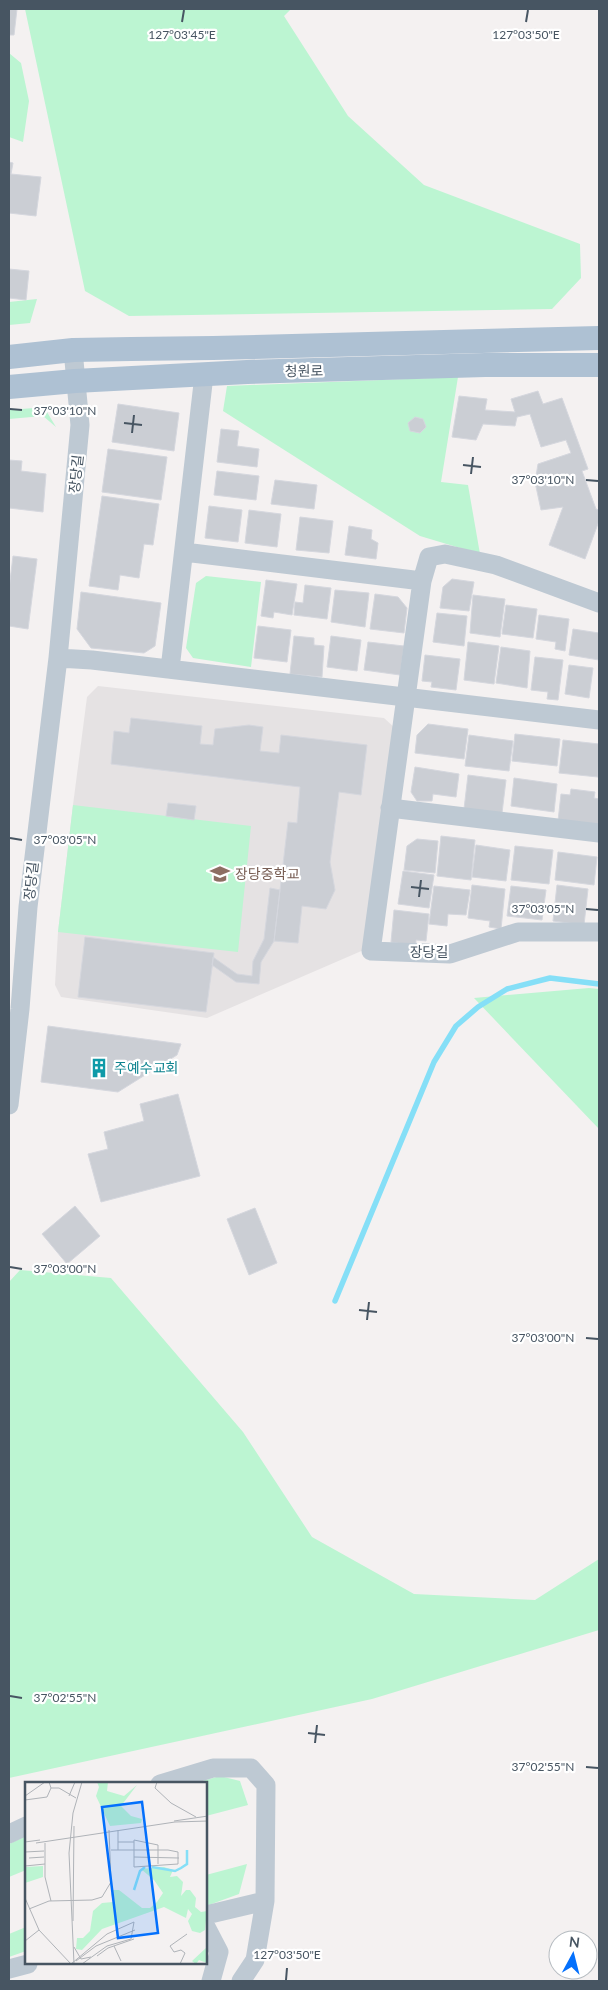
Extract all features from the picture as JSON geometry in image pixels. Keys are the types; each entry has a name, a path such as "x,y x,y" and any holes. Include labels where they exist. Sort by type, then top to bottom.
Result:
{"main road":[{"name":"청원로","path":"9,357 73,350 599,338"},
{"name":"청원로","path":"9,387 75,381 204,375 484,365 599,365"}],"street":[{"name":"장당길","path":"9,1106 30,897 58,658 80,426 73,350"},
{"path":"170,669 204,375"},
{"path":"184,552 422,581"},
{"name":"장당길","path":"599,603 496,566 444,554 429,557 422,581 371,951 450,954 518,932 599,932"},
{"path":"58,658 406,696 599,720"},
{"path":"390,808 599,833"},
{"path":"167,1782 213,1768 251,1768 266,1785 266,1901 255,1960 241,1981"},
{"path":"9,1834 25,1826"},
{"path":"208,1915 266,1901"},
{"path":"208,1931 219,1952 212,1981"},
{"path":"9,1969 25,1965"}],"shaded area":[{"name":"장당중학교","path":"98,686 384,718 395,728 366,949 207,1018 61,997 55,985 58,932 73,805 87,697"}],"green space":[{"path":"25,9 291,9 284,16 348,116 424,185 580,244 581,278 552,309 129,316 85,291"},
{"path":"9,53 21,63 29,101 23,142 9,137"},
{"path":"37,299 30,323 9,325 9,302"},
{"path":"458,377 441,482 468,485 480,554 420,536 223,411 227,386"},
{"path":"34,408 47,412 56,427 43,416 9,419 9,410"},
{"path":"206,576 261,582 251,667 193,658 186,648 196,583"},
{"path":"73,805 251,826 238,952 58,932"},
{"path":"589,988 599,989 599,1129 474,998"},
{"path":"20,1270 111,1278 243,1432 312,1537 414,1594 535,1600 599,1559 599,1630 372,1699 9,1778 9,1282"},
{"path":"220,1776 240,1781 248,1805 208,1815 208,1782 198,1782"},
{"path":"25,1836 25,1870 9,1877 9,1844"},
{"path":"247,1864 239,1894 208,1905 208,1874"},
{"path":"25,1927 25,1951 9,1957 9,1934"}],"building":[{"path":"9,9 17,9 14,35 9,35"},
{"path":"9,162 13,163 11,174 41,177 36,216 9,213"},
{"path":"9,269 29,271 26,300 9,298"},
{"path":"538,391 543,404 562,398 588,469 582,471 596,509 599,510 599,521 585,559 549,545 563,507 541,510 535,482 538,464 571,453 566,440 541,447 530,414 517,417 515,426 483,424 476,440 452,437 459,396 487,399 485,410 515,412 511,399"},
{"path":"118,404 179,413 174,451 112,442"},
{"path":"415,417 423,419 426,427 420,433 410,431 408,423"},
{"path":"221,429 239,431 237,446 259,449 257,467 217,462"},
{"path":"108,449 167,457 161,500 102,492"},
{"path":"9,460 22,461 21,471 46,474 43,512 9,508"},
{"path":"217,471 259,476 256,500 214,495"},
{"path":"275,480 317,485 314,509 271,504"},
{"path":"102,496 159,504 153,545 144,544 139,578 120,575 118,590 89,586"},
{"path":"209,506 242,510 238,542 205,538"},
{"path":"249,510 281,514 277,547 245,543"},
{"path":"300,517 333,521 329,553 296,550"},
{"path":"349,526 372,530 371,539 378,543 376,559 345,555"},
{"path":"13,556 37,559 28,629 9,626 9,589"},
{"path":"452,579 474,582 469,611 440,608 443,587"},
{"path":"266,580 297,584 292,615 274,612 273,618 261,616"},
{"path":"305,585 331,588 327,619 294,615 295,602 303,603"},
{"path":"335,590 369,593 365,627 331,622"},
{"path":"81,592 161,603 155,646 144,653 91,648 77,629"},
{"path":"375,594 398,597 407,608 404,633 370,629"},
{"path":"473,595 505,599 500,637 470,633"},
{"path":"506,605 537,609 533,638 502,634"},
{"path":"437,613 467,616 464,646 433,642"},
{"path":"539,615 569,619 565,651 555,649 556,642 536,639"},
{"path":"258,626 291,630 287,662 254,658"},
{"path":"573,629 599,633 599,660 569,655"},
{"path":"294,636 314,638 314,645 324,646 322,677 290,674"},
{"path":"331,636 361,640 357,671 327,667"},
{"path":"368,642 404,646 400,675 364,670"},
{"path":"468,642 499,646 494,684 464,680"},
{"path":"501,647 530,651 527,688 496,683"},
{"path":"425,655 460,659 456,690 431,687 432,682 422,681"},
{"path":"535,657 563,660 558,700 547,699 548,692 531,690"},
{"path":"569,665 593,668 589,698 565,694"},
{"path":"131,718 202,726 200,744 213,745 215,729 249,725 263,727 260,751 279,753 281,735 367,745 361,795 339,792 330,862 335,890 326,909 302,906 298,943 274,941 288,822 297,823 300,787 111,764 114,731 129,733"},
{"path":"428,724 468,729 464,759 415,753 417,735"},
{"path":"515,734 560,739 557,766 512,761"},
{"path":"469,735 513,741 509,771 465,766"},
{"path":"563,740 599,744 598,777 559,773"},
{"path":"415,767 459,774 456,797 433,794 432,801 417,801 411,792"},
{"path":"468,775 506,780 502,813 464,809"},
{"path":"514,778 557,784 554,812 511,806"},
{"path":"571,789 595,792 594,798 599,799 599,826 558,821 561,794 570,795"},
{"path":"168,803 196,806 194,820 166,816"},
{"path":"441,836 475,840 471,880 437,876"},
{"path":"417,839 438,841 435,873 404,870 407,846"},
{"path":"476,845 510,850 506,881 472,877"},
{"path":"515,846 553,850 549,884 511,880"},
{"path":"558,852 597,857 594,885 555,880"},
{"path":"403,871 434,875 429,908 398,904"},
{"path":"472,885 505,889 501,929 489,927 490,921 468,918"},
{"path":"557,885 588,889 584,925 553,921"},
{"path":"434,886 470,890 466,915 448,914 447,926 429,924"},
{"path":"511,886 546,890 542,920 507,916"},
{"path":"270,888 280,890 274,941 261,962 259,984 236,982 212,965 213,957 237,974 252,976 253,961 264,939"},
{"path":"394,910 429,914 426,941 416,940 416,946 391,942"},
{"path":"85,937 214,953 206,1012 78,997"},
{"name":"주예수교회","path":"48,1026 181,1044 177,1055 118,1092 41,1082"},
{"path":"178,1094 200,1176 101,1202 88,1154 108,1149 104,1132 144,1121 140,1104"},
{"path":"75,1206 100,1236 67,1264 42,1234"},
{"path":"255,1208 277,1263 249,1275 227,1219"}],"waterway":[{"path":"335,1301 434,1062 456,1026 478,1007 507,989 550,978 599,984"}],"place":[{"name":"장당중학교","path":"220,874"},
{"name":"주예수교회","path":"99,1068"}]}
